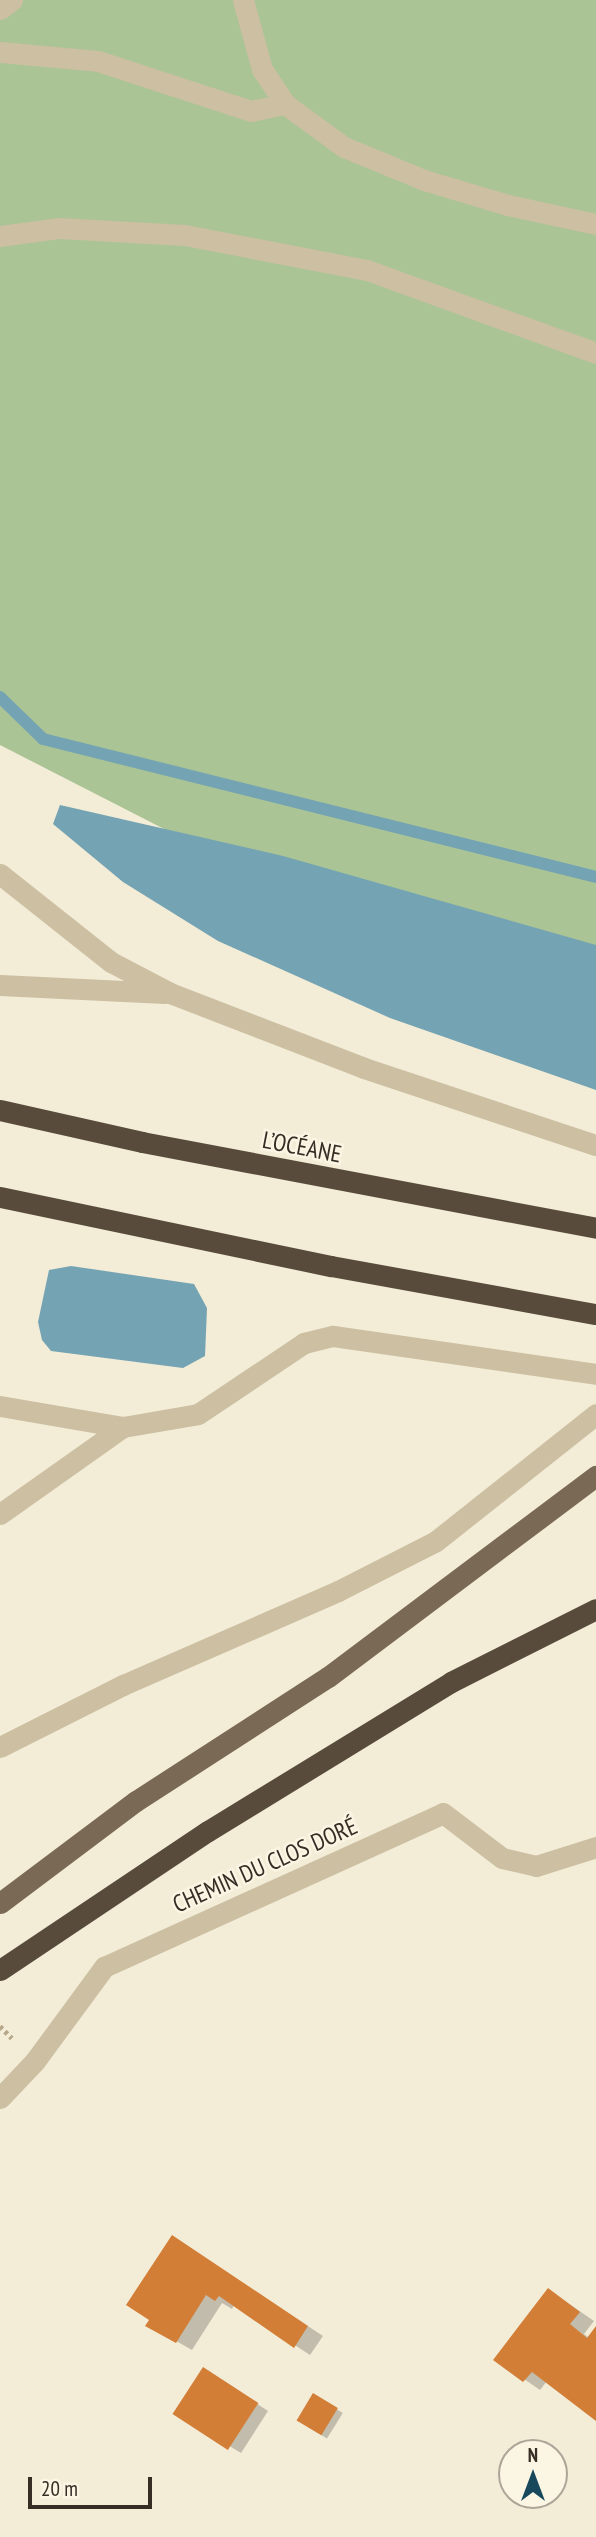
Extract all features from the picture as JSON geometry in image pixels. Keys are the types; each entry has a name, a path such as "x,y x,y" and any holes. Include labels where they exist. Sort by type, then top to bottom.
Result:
{"highway":[{"name":"L’OCÉANE","path":"0,1110 181,1150 596,1228"},
{"path":"0,1197 331,1266 596,1314"},
{"path":"0,1970 208,1830 451,1682 596,1609"}],"main road":[{"path":"0,1903 136,1801 328,1677 596,1476"}],"street":[{"path":"0,9 12,0"},
{"path":"243,0 262,69 285,104 344,146 424,180 508,205 596,224"},
{"path":"0,52 98,61 251,111 285,104"},
{"path":"0,236 59,228 184,235 367,270 596,353"},
{"path":"0,874 111,962 170,993 364,1068 596,1146"},
{"path":"0,985 170,993"},
{"path":"0,1406 123,1427 198,1414 304,1343 333,1336 596,1374"},
{"path":"0,1748 123,1685 338,1591 436,1541 596,1414"},
{"path":"0,1514 123,1427"},
{"name":"CHEMIN DU CLOS DORÉ","path":"0,2098 35,2061 104,1967 443,1813 502,1858 513,1861 536,1866 596,1847"}],"green space":[{"path":"0,0 596,0 596,1050 0,745"}],"water":[{"path":"60,805 283,856 596,945 596,1090 390,1018 218,941 123,882 53,824"},
{"path":"71,1266 194,1284 207,1308 205,1356 183,1368 51,1351 42,1340 38,1322 49,1270"}],"building":[{"path":"172,2235 308,2326 294,2348 219,2296 215,2301 206,2295 176,2343 145,2326 149,2320 126,2305"},
{"path":"548,2288 580,2312 570,2324 587,2338 596,2326 596,2421 532,2372 523,2382 493,2360"},
{"path":"203,2367 258,2403 228,2450 173,2414"},
{"path":"313,2393 338,2408 321,2435 297,2420"}],"waterway":[{"path":"0,697 43,739 596,877"}]}
